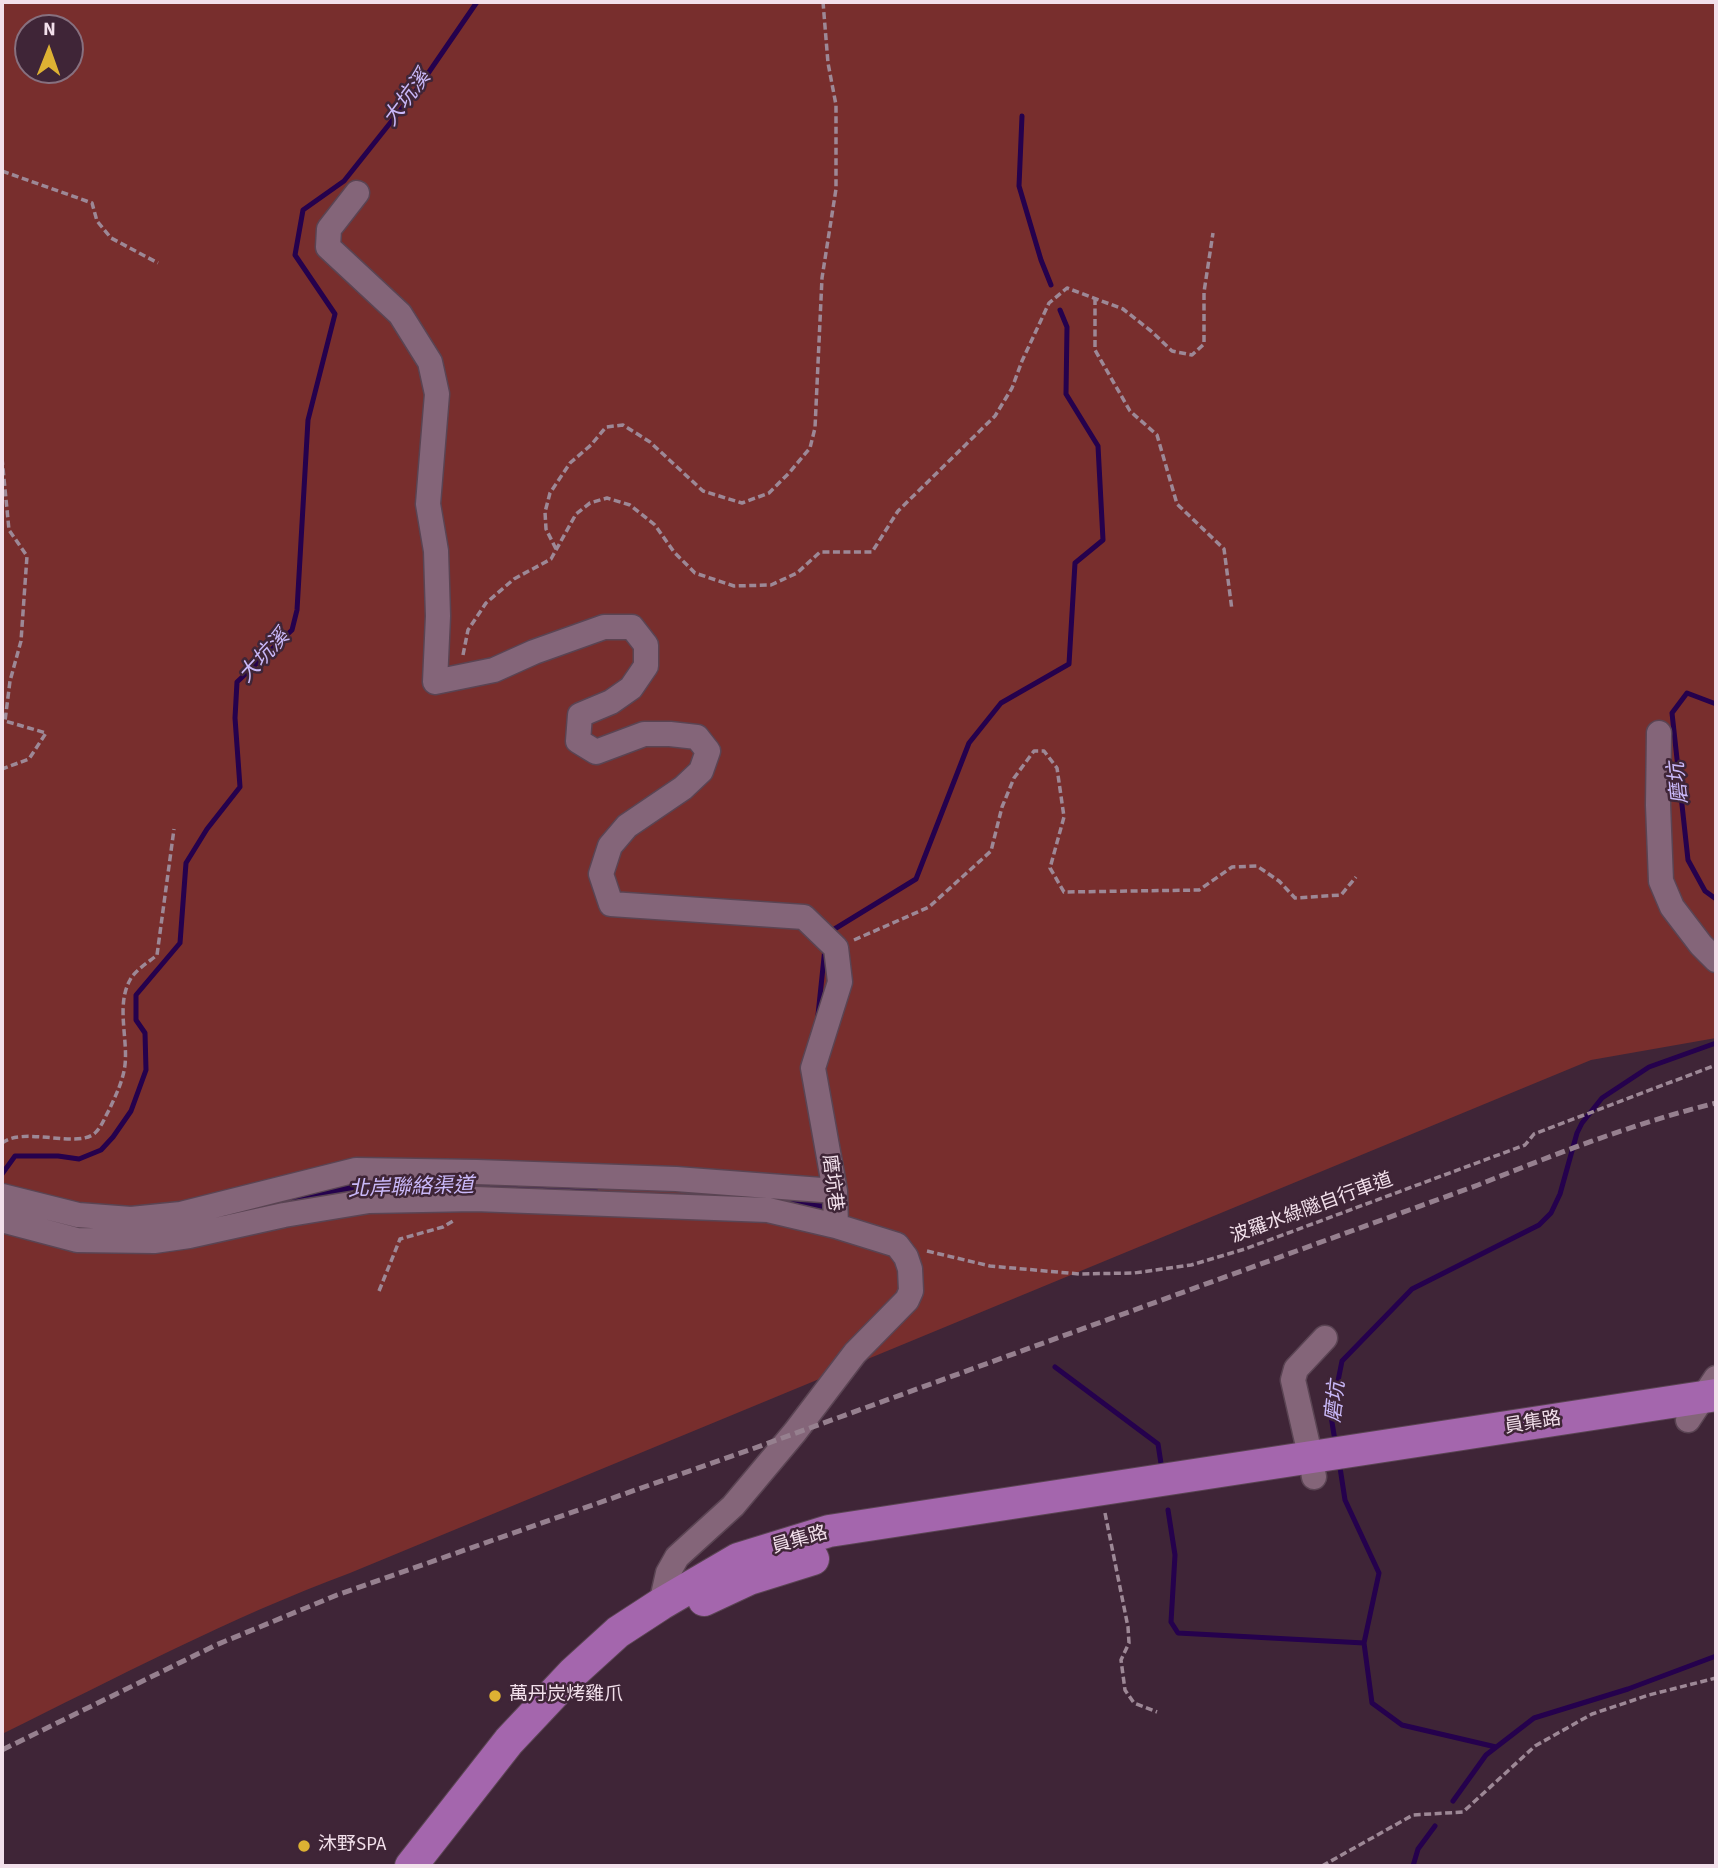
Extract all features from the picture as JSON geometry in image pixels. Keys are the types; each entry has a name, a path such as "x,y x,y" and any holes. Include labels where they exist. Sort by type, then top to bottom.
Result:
{"main road":[{"name":"員集路","path":"411,1866 509,1741 565,1682 618,1632 738,1559 829,1531 1312,1468 1708,1401"},
{"name":"員集路","path":"434,1866 519,1758 588,1684 628,1647 709,1597 749,1579 834,1552 1104,1510 1312,1468"}],"lane":[{"path":"357,193 329,229 328,247 401,314 430,362 437,394 428,504 436,551 438,616 435,682 494,670 534,652 604,627 632,627 646,645 646,666 631,688 611,702 580,715 578,741 596,752 644,734 670,734 696,737 708,751 701,771 683,788 627,826 611,846 600,874 611,904 804,917 835,947"},
{"path":"1659,733 1661,881 1672,907 1716,960"},
{"name":"磨坑巷","path":"835,947 839,982 813,1068 835,1191 836,1226 897,1245"},
{"path":"2,1196 78,1215 131,1219 181,1214 356,1170 676,1179 835,1191"},
{"path":"475,1199 477,1172"},
{"path":"2,1220 77,1240 154,1241 369,1201 475,1199 768,1210 836,1226"},
{"path":"661,1604 668,1573 677,1557 733,1506 795,1432 855,1353 906,1300 911,1292 910,1269 906,1257 897,1245"},
{"path":"1312,1468 1293,1380 1296,1369 1325,1338"}],"path":[{"path":"556,549 546,529 545,512 550,493 570,463 591,445 606,427 623,425 650,442 703,491 742,503 769,493 810,448 815,428 822,278 836,190 836,105 828,63 823,2"},
{"path":"2,172 92,203 97,221 111,238 158,263"},
{"path":"458,677 468,630 486,603 514,579 551,559 576,514 590,503 607,498 630,505 655,524 674,552 695,573 734,586 771,585 797,573 820,551 872,552 898,511 995,416 1012,388 1049,303 1067,288 1123,309 1172,351 1192,355 1204,344 1204,292 1213,233"},
{"path":"1095,298 1096,350 1130,411 1157,435 1177,503 1224,549 1231,610"},
{"path":"2,458 9,530 27,556 21,641 10,681 5,722 46,733 29,759 2,769"},
{"path":"835,947 929,907 991,851 1002,807 1014,778 1034,751 1044,751 1057,768 1063,817 1050,868 1064,892 1199,890 1231,867 1257,866 1279,881 1295,898 1341,895 1356,877"},
{"path":"2,1143 9,1138 26,1136 88,1138 97,1132 120,1089 125,1064 125,990 131,977 157,955 174,829"},
{"name":"波羅水綠隧自行車道","path":"897,1245 990,1266 1079,1274 1134,1273 1191,1265 1245,1250 1525,1145 1534,1134 1716,1065"},
{"path":"379,1291 400,1239 443,1227 463,1215 475,1199"},
{"path":"1104,1510 1128,1628 1129,1643 1121,1660 1125,1690 1134,1703 1157,1712"},
{"path":"1322,1866 1413,1815 1463,1812 1535,1746 1592,1714 1649,1695 1716,1678"}],"shaded area":[{"path":"2,2 1716,2 1716,1038 1591,1060 306,1590 174,1649 2,1734"}],"waterway":[{"name":"大坑溪","path":"2,1174 15,1156 79,1159 101,1150 131,1111 146,1070 145,1033 136,1020 136,995 180,943 186,863 207,829 240,787 235,718 237,682 292,630 297,610 308,420 335,314 295,255 303,210 344,181 418,88 477,2"},
{"path":"1022,116 1019,186 1051,285"},
{"path":"828,933 916,879 969,743 1001,703 1069,664 1075,563 1103,540 1098,446 1066,394 1067,327 1060,310"},
{"name":"磨坑","path":"1716,704 1687,693 1672,713 1688,860 1705,891 1716,899"},
{"path":"818,1015 825,948"},
{"name":"磨坑","path":"1335,1441 1331,1416 1342,1361 1412,1289 1539,1225 1551,1213 1560,1194 1577,1133 1602,1098 1649,1067 1716,1043"},
{"name":"北岸聯絡渠道","path":"463,1188 589,1191"},
{"name":"北岸聯絡渠道","path":"211,1219 327,1192 376,1190"},
{"name":"北岸聯絡渠道","path":"785,1204 826,1209"},
{"path":"1055,1367 1158,1444 1162,1470"},
{"name":"磨坑","path":"1339,1461 1345,1500 1379,1573 1364,1643 1372,1703 1402,1725 1496,1747"},
{"path":"1168,1510 1175,1555 1171,1622 1178,1633 1364,1643"},
{"path":"1453,1801 1486,1755 1534,1718 1628,1689 1716,1656"},
{"name":"磨坑","path":"1413,1866 1418,1849 1435,1826"}],"railway":[{"path":"2,1750 216,1645 337,1595 752,1449 1596,1140 1716,1103"}],"place":[{"name":"萬丹炭烤雞爪","path":"495,1696"},
{"name":"沐野SPA","path":"304,1846"}]}
